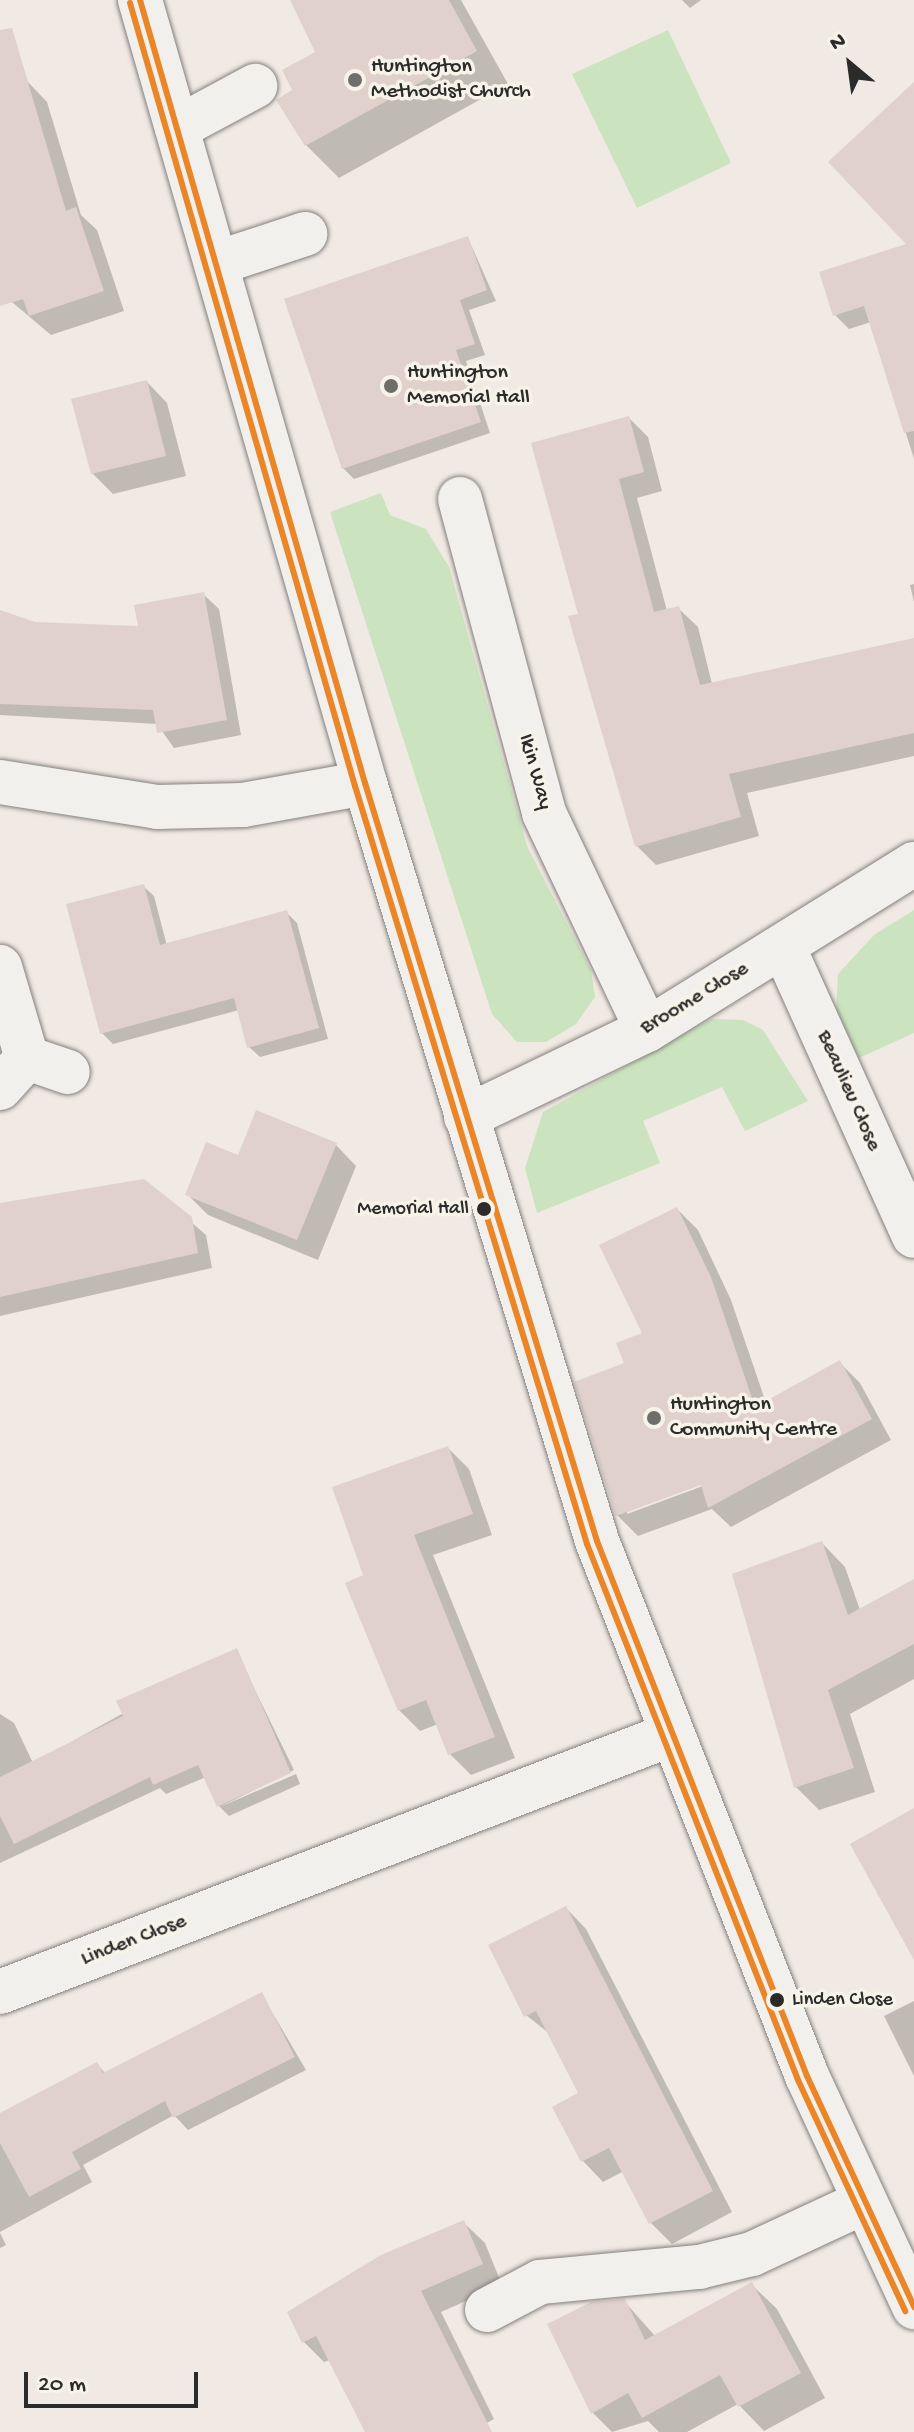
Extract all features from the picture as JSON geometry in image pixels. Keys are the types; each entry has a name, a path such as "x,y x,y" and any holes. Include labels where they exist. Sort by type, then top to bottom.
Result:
{"street":[{"path":"140,0 365,783 597,1541 862,2203 914,2307"},
{"path":"177,128 255,86"},
{"path":"217,263 305,234"},
{"name":"Ikin Way","path":"460,499 544,813 647,1030"},
{"path":"0,782 157,807 243,805 365,783"},
{"name":"Broome Close","path":"466,1117 647,1030 914,864"},
{"name":"Beaulieu Close","path":"783,946 914,1236"},
{"path":"0,967 13,1073 68,1072"},
{"name":"Linden Close","path":"0,1992 672,1734"},
{"path":"487,2310 540,2282 699,2267 752,2254 862,2203"}],"green space":[{"path":"668,30 731,163 637,208 572,74"},
{"path":"381,493 390,515 426,529 449,567 527,846 591,970 595,997 576,1024 546,1042 517,1042 492,1014 330,512"},
{"path":"914,910 914,1033 859,1058 836,1010 838,974 874,935"},
{"path":"711,1019 743,1020 763,1030 808,1101 745,1131 722,1087 643,1121 660,1163 537,1213 525,1168 543,1112"}],"building":[{"name":"Huntington Methodist Church","path":"290,0 449,0 477,51 305,146 276,100 292,90 282,70 315,52"},
{"path":"12,28 66,211 76,207 104,291 29,316 23,299 0,306 0,30"},
{"path":"914,82 914,431 904,433 864,306 833,316 819,272 906,244 828,162"},
{"name":"Huntington Memorial Hall","path":"468,236 487,290 460,300 475,344 456,350 481,422 342,469 284,299"},
{"path":"147,380 166,456 91,474 71,399"},
{"path":"629,416 644,472 619,479 654,612 679,606 700,685 914,638 914,733 729,774 741,817 635,847 568,616 578,614 531,443"},
{"path":"204,592 227,720 157,733 153,710 0,704 0,610 35,622 138,626 134,605"},
{"path":"144,884 160,945 287,910 319,1028 247,1048 234,998 100,1034 66,904"},
{"path":"256,1110 337,1143 297,1240 185,1195 206,1142 238,1155"},
{"path":"144,1179 192,1217 198,1253 0,1297 0,1203"},
{"path":"677,1207 711,1277 755,1407 840,1360 872,1419 708,1508 701,1485 616,1516 574,1382 624,1363 616,1343 642,1333 599,1245"},
{"path":"448,1446 473,1514 414,1535 495,1737 448,1755 426,1700 398,1711 345,1583 363,1575 332,1487"},
{"path":"822,1541 848,1615 914,1579 914,1644 828,1690 854,1768 794,1788 732,1574"},
{"path":"237,1648 291,1773 217,1807 198,1765 153,1785 150,1777 14,1844 0,1816 0,1777 123,1716 116,1701"},
{"path":"914,1808 914,1960 850,1844"},
{"path":"566,1906 713,2191 649,2224 609,2148 581,2162 552,2107 578,2093 536,2011 524,2017 488,1945"},
{"path":"262,1992 295,2057 173,2118 165,2101 72,2152 81,2169 29,2197 0,2143 0,2113 97,2062 103,2073"},
{"path":"464,2220 483,2264 421,2291 492,2432 365,2432 316,2336 302,2343 287,2312 381,2255"},
{"path":"752,2282 801,2373 738,2407 720,2375 642,2418 628,2393 591,2414 547,2324 591,2302 625,2299 645,2340"}],"transit line":[{"path":"140,0 365,783 597,1541 807,2076 914,2307"},
{"path":"130,3 355,786 587,1544 798,2080 905,2311"}],"place":[{"name":"Huntington Methodist Church","path":"355,80"},
{"name":"Huntington Memorial Hall","path":"391,386"},
{"name":"Memorial Hall","path":"484,1209"},
{"name":"Huntington Community Centre","path":"654,1418"},
{"name":"Linden Close","path":"777,2000"}]}
